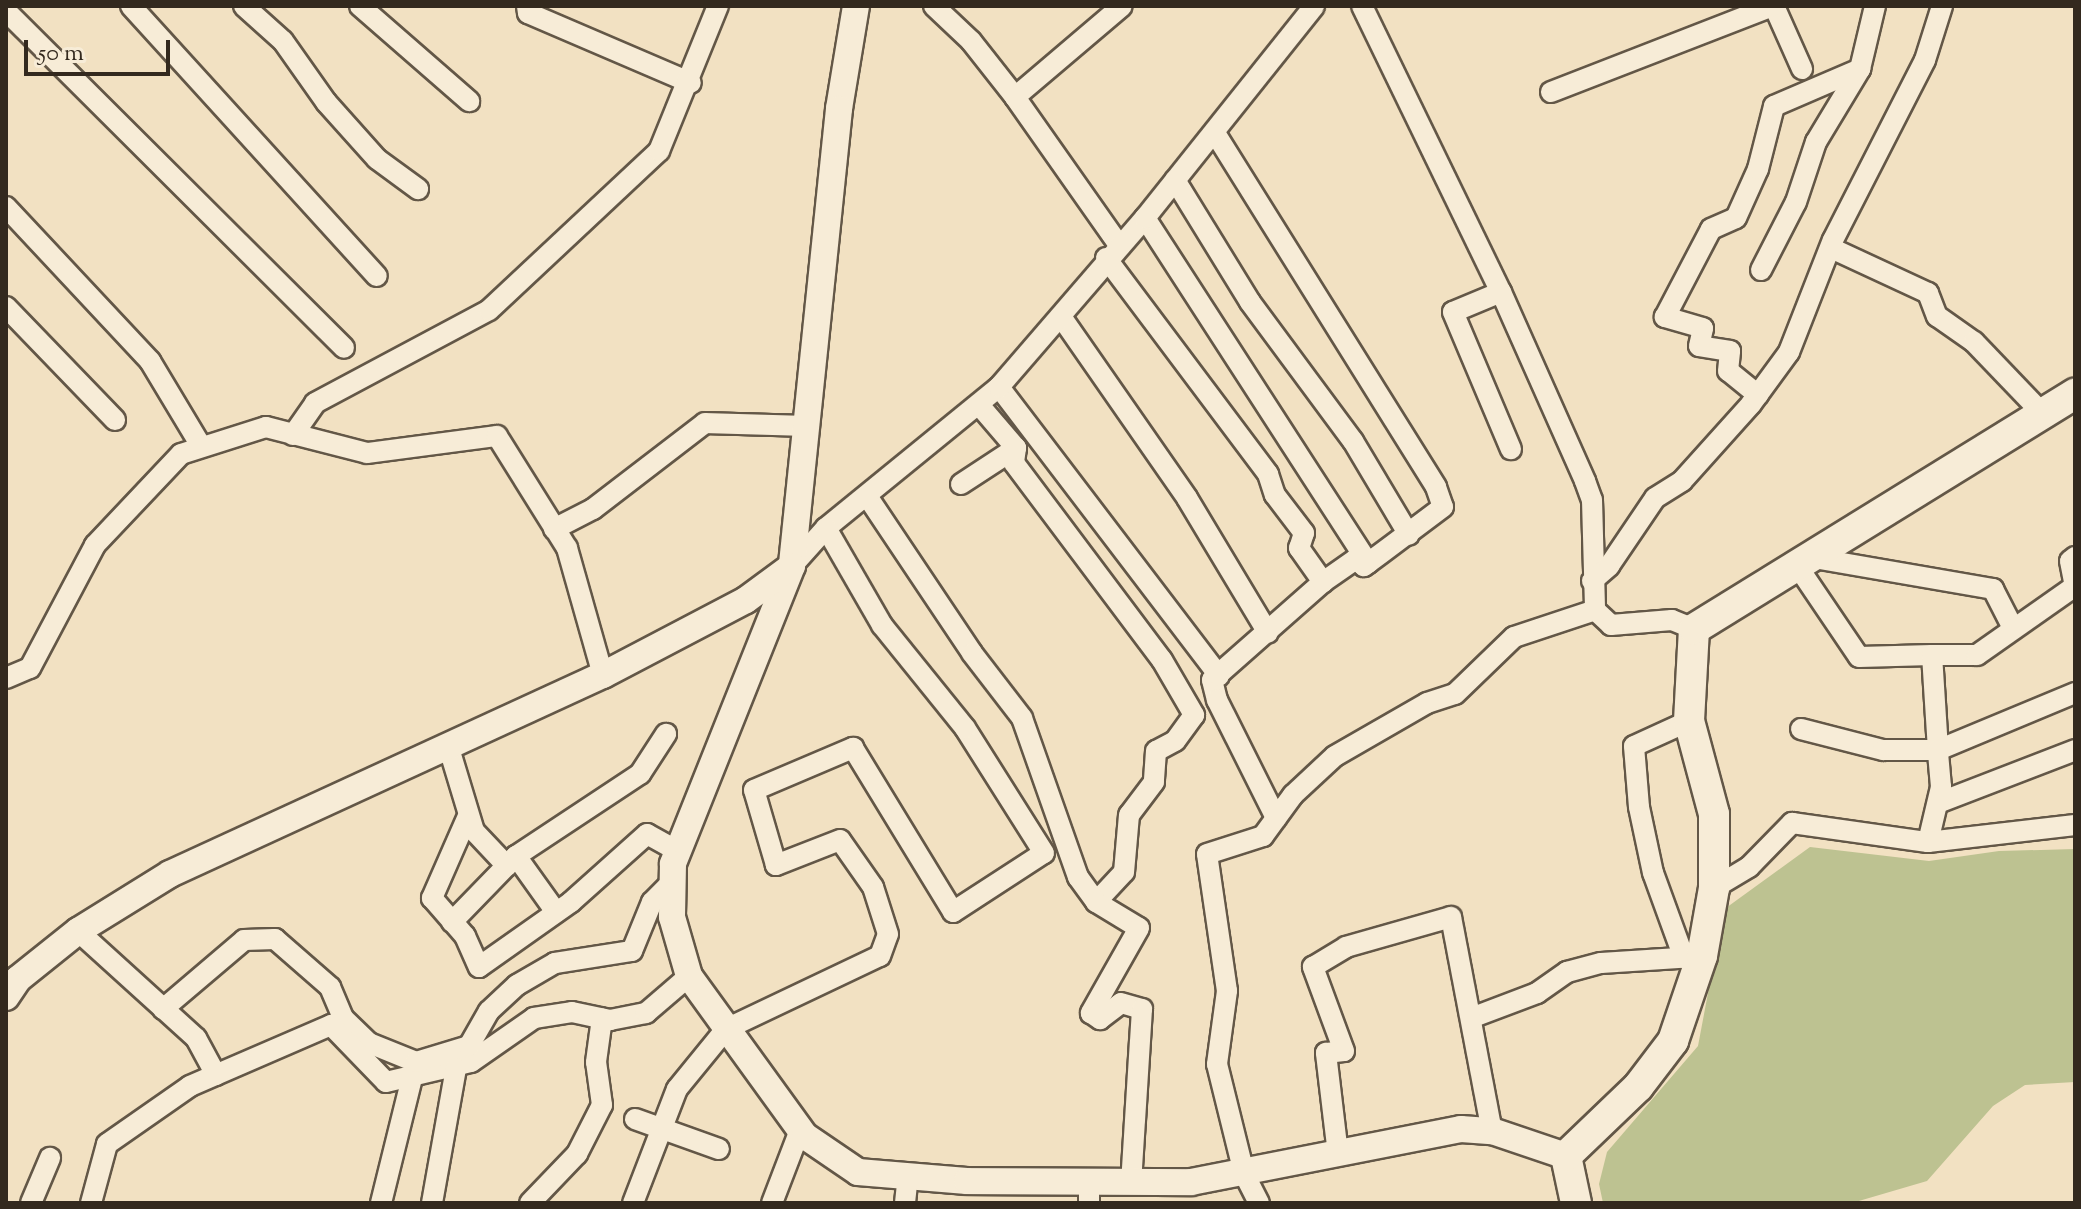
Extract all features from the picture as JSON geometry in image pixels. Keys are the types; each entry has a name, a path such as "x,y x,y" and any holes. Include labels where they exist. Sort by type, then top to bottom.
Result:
{"main road":[{"path":"1576,1203 1566,1156 1638,1087 1673,1041 1693,957 1714,888 1714,814 1689,721 1694,629 1802,560 2045,416 2075,394"}],"street":[{"path":"131,6 377,276"},
{"path":"244,6 283,41 326,102 377,159 418,189"},
{"path":"360,6 469,101"},
{"path":"527,6 528,13 691,83"},
{"path":"293,435 315,403 442,337 525,281 659,151 691,83 718,6"},
{"path":"856,6 839,109 792,566 678,851 671,883 672,917 689,976 800,1130 858,1172 1089,1192 1131,1182 1191,1182 1461,1129 1492,1131 1566,1156"},
{"path":"934,6 971,41 1015,97 1113,252 1268,474 1275,495 1304,533 1299,548 1323,582"},
{"path":"1015,97 1122,6"},
{"path":"1362,6 1501,292 1592,500 1595,610 1611,625 1672,620 1694,629"},
{"path":"1551,92 1773,6 1802,69"},
{"path":"1761,270 1796,202 1816,142 1860,69 1875,6"},
{"path":"1592,581 1609,566 1655,498 1682,481 1758,395 1789,352 1831,248 1925,60 1942,6"},
{"path":"6,997 18,979 78,931 170,874 603,675 746,600 792,566 826,528 980,406 999,387 1062,318 1113,252 1215,133 1305,10"},
{"path":"6,11 344,348"},
{"path":"1758,395 1728,371 1730,351 1699,346 1703,328 1665,317 1711,229 1736,218 1758,169 1774,106 1860,69"},
{"path":"1215,133 1436,487 1443,507 1368,563"},
{"path":"1175,180 1250,302 1353,441 1409,535"},
{"path":"6,207 150,361 201,446"},
{"path":"1145,218 1368,563"},
{"path":"1831,248 1928,293 1937,316 1974,342 2045,416"},
{"path":"1501,292 1453,312 1511,449"},
{"path":"6,307 115,420"},
{"path":"1062,318 1187,498 1268,633"},
{"path":"999,387 1219,676"},
{"path":"980,406 1016,448 1014,463 1162,660 1194,715 1175,741 1156,751 1154,782 1129,815 1124,872 1096,902"},
{"path":"554,529 593,509 705,423 806,426"},
{"path":"6,678 30,668 95,545 181,454 266,427 367,453 497,436 567,548 603,675"},
{"path":"961,484 1016,448"},
{"path":"867,496 972,653 1022,718 1063,842 1096,902 1139,928 1091,1013 1100,1019 1121,1003 1142,1009 1131,1182"},
{"path":"633,1203 677,1089 726,1029 880,956 888,934 873,887 840,840 776,865 754,790 853,748 953,912 1044,853 965,728 882,625 826,528"},
{"path":"1802,560 1859,657 1977,655 2075,586 2070,561 2075,557"},
{"path":"1276,818 1217,700 1212,680 1323,582 1356,559 1368,563"},
{"path":"1802,560 1993,589 2013,628"},
{"path":"1259,1203 1244,1173 1217,1064 1227,991 1207,854 1263,836 1335,756 1427,703 1455,694 1514,637 1595,610"},
{"path":"1928,842 1938,803 1932,655"},
{"path":"1801,729 1883,750 1938,750 2075,693"},
{"path":"1471,1018 1537,993 1567,972 1601,963 1693,957 1653,873 1639,807 1634,746 1689,721"},
{"path":"452,922 511,861 640,774 666,734"},
{"path":"448,745 474,831 511,861 556,912"},
{"path":"1938,803 2075,750"},
{"path":"468,816 432,898 465,936 479,967 556,912 647,834 678,851"},
{"path":"1714,888 1749,867 1792,823 1928,842 2075,825"},
{"path":"91,1203 107,1144 190,1086 331,1025 386,1082 469,1046 489,1011 517,985 555,963 632,951 652,902 671,883"},
{"path":"1338,1154 1326,1053 1344,1051 1313,967 1346,947 1451,917 1492,1131"},
{"path":"78,931 196,1038 216,1075"},
{"path":"163,1009 244,940 275,939 330,987 343,1018 369,1043 413,1069 456,1068 534,1018 572,1012 602,1018 646,1013 689,976"},
{"path":"530,1203 577,1154 602,1105 596,1062 602,1018"},
{"path":"432,1203 456,1068"},
{"path":"381,1203 413,1069"},
{"path":"635,1119 719,1149"},
{"path":"772,1203 800,1130"},
{"path":"31,1203 50,1158"},
{"path":"905,1203 908,1176"}],"green space":[{"path":"1810,847 1929,861 1999,851 2075,849 2075,1082 2025,1085 1993,1106 1927,1181 1852,1203 1603,1203 1599,1184 1607,1152 1698,1046 1718,940 1719,913"}]}
